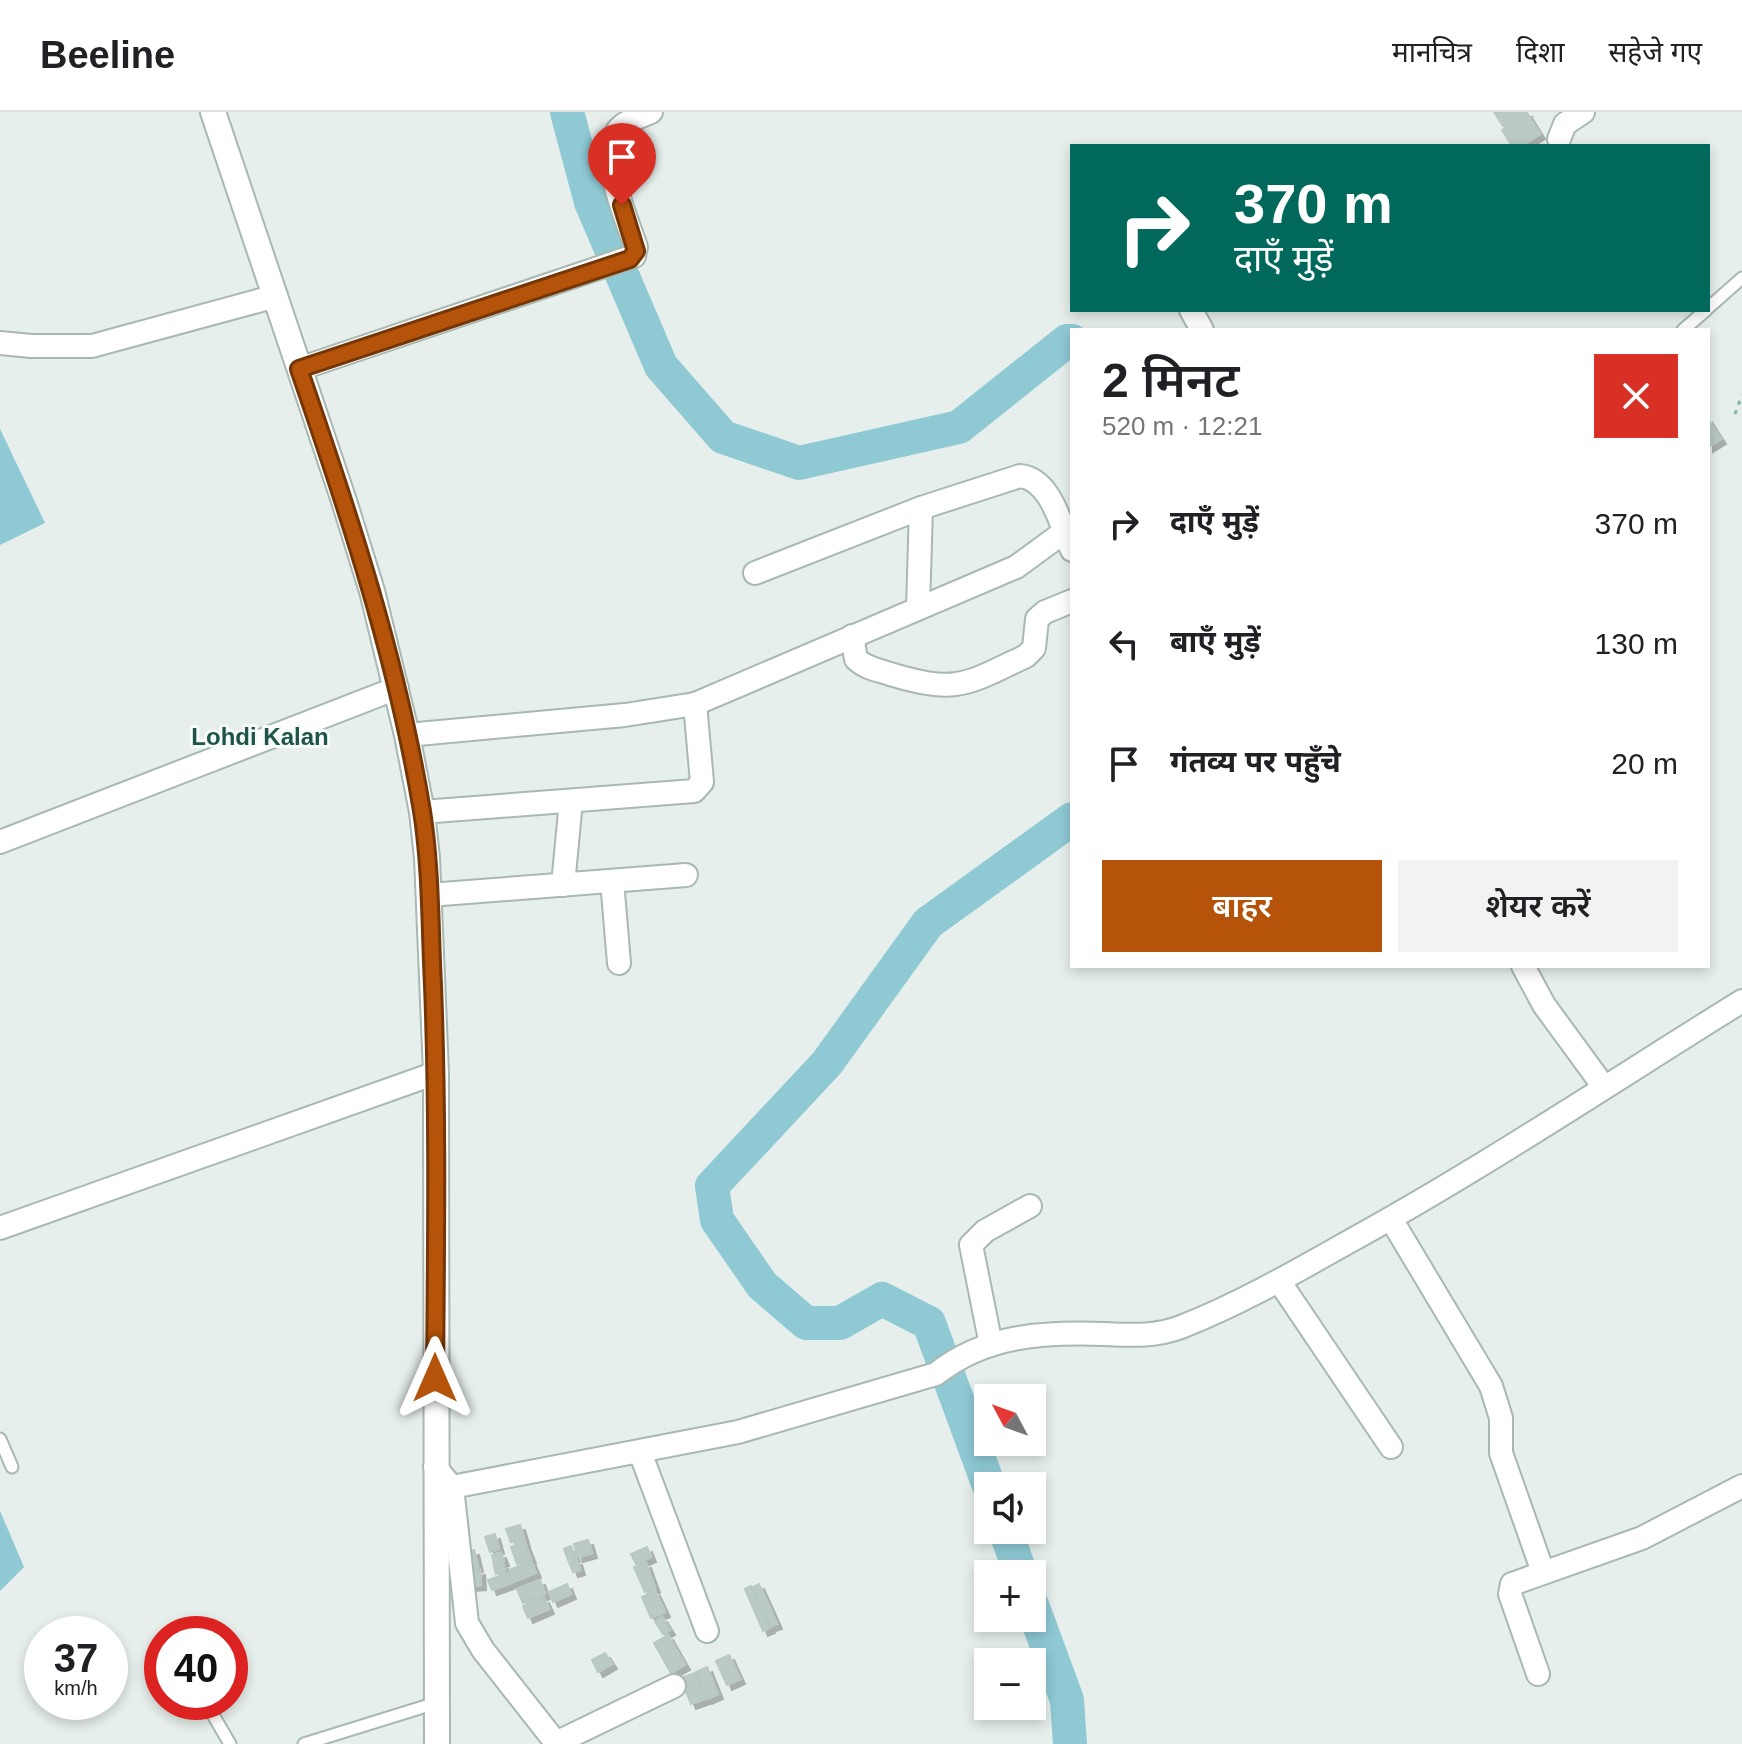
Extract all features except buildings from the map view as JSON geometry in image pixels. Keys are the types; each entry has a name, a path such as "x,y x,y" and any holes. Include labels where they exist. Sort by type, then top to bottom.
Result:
{"street":[{"path":"213,112 372,591 397,688 422,812 429,895 436,1073 437,1744"},
{"path":"299,369 634,256 636,251 613,172 613,143 623,125 651,112"},
{"path":"0,343 92,346 276,296"},
{"path":"407,735 625,715 695,704 1016,567 1068,541 1044,489 1026,476 1010,478 921,508 755,573"},
{"path":"918,608 921,508"},
{"path":"852,636 856,659 865,666 922,684 963,684 1031,652 1037,619 1045,612 1070,602"},
{"path":"0,842 397,688"},
{"path":"422,812 697,789 702,782 695,704"},
{"path":"563,885 571,801"},
{"path":"429,895 686,875"},
{"path":"612,881 619,963"},
{"path":"1524,968 1544,1005 1604,1087"},
{"path":"452,1487 738,1432 936,1374 958,1356 1025,1336 1163,1332 1200,1319 1279,1281 1434,1195 1742,1001"},
{"path":"0,1228 436,1073"},
{"path":"991,1345 971,1245 985,1231 1030,1206"},
{"path":"1391,1219 1491,1386 1501,1418 1501,1453 1543,1572"},
{"path":"1279,1281 1391,1447"},
{"path":"640,1452 707,1631"},
{"path":"435,1467 452,1487 467,1623 490,1660 557,1744 674,1686"},
{"path":"1538,1674 1510,1590 1515,1581 1642,1538 1742,1486"}],"lane":[{"path":"1710,306 1742,278"},
{"path":"1685,328 1704,312"},
{"path":"0,1439 12,1467"},
{"path":"304,1744 436,1703"},
{"path":"216,1720 230,1744"}],"path":[{"path":"1735,414 1742,395"}],"water":[{"path":"0,429 45,523 0,545"},
{"path":"0,1511 24,1567 0,1591"}],"waterway":[{"path":"567,112 591,202 661,366 723,437 799,463 959,427 1070,341"},
{"path":"984,1472 929,1323 882,1299 840,1323 806,1323 762,1285 717,1220 712,1186 827,1063 928,923 1070,820"},
{"path":"1010,1544 1016,1560"},
{"path":"1042,1632 1067,1700 1070,1744"}],"district":[{"name":"Lohdi Kalan","path":"260,737"}],"route":[{"path":"435,1378 436,1073 427,858 422,812 397,688 372,591 299,369 630,259 636,251 622,205"}]}
